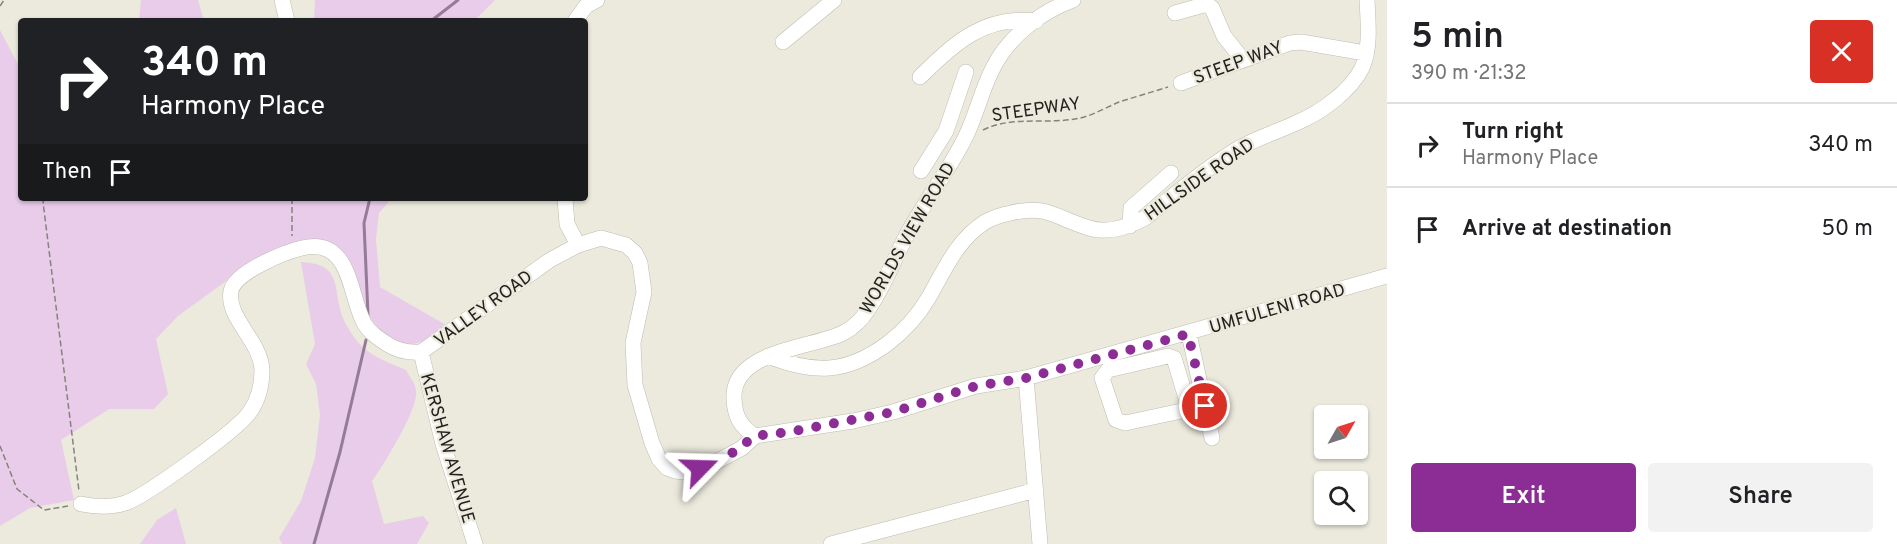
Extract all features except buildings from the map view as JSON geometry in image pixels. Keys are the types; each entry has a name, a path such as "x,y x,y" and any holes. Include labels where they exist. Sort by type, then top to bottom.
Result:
{"street":[{"path":"282,0 286,18"},
{"path":"577,18 586,6 597,0"},
{"path":"783,42 834,0"},
{"name":"WORLDS VIEW ROAD","path":"755,436 742,427 735,414 734,393 741,377 750,366 768,356 842,333 855,325 869,308 909,231 964,139 992,70 1014,39 1036,21 1073,0"},
{"name":"HILLSIDE ROAD","path":"768,356 810,369 838,368 867,358 899,335 928,299 958,246 975,229 994,217 1037,209 1090,228 1107,230 1130,226 1234,152 1262,135 1296,123 1333,100 1356,78 1363,67 1369,23 1367,0"},
{"path":"1175,13 1207,4 1212,8 1224,36 1243,60"},
{"path":"920,76 958,41 976,31 1008,20 1036,21"},
{"name":"STEEP WAY","path":"1181,83 1277,47 1300,42 1365,54"},
{"path":"921,171 946,131 966,72"},
{"path":"946,131 964,139"},
{"path":"1130,226 1131,208 1171,173"},
{"path":"565,201 567,224 578,245"},
{"name":"VALLEY ROAD","path":"81,504 112,507 141,497 240,424 257,399 262,369 255,344 231,303 231,291 235,282 244,274 292,252 315,247 327,250 336,256 348,274 365,326 392,347 404,352 421,352 550,260 578,245 601,238 615,240 631,249 640,263 644,292 633,343 635,385 659,459 667,468 684,472"},
{"name":"UMFULENI ROAD","path":"684,472 728,456 755,436 853,421 893,412 976,386 1026,378 1188,334 1387,276"},
{"path":"1188,334 1212,438"},
{"name":"KERSHAW AVENUE","path":"421,352 443,444 475,544"},
{"path":"1189,408 1174,358 1168,356 1108,370 1102,378 1116,420 1125,423 1205,406"},
{"path":"1026,378 1040,544"},
{"path":"831,544 1036,490"}],"path":[{"path":"0,6 4,0"},
{"name":"STEEPWAY","path":"983,130 992,125 1023,121 1043,123 1078,119 1181,83"},
{"path":"0,446 17,489 44,510 81,504 44,201"},
{"path":"292,201 292,252"}],"shaded area":[{"path":"141,0 198,0 203,18 139,18"},
{"path":"315,0 495,0 477,18 314,18"},
{"path":"0,30 18,64 18,201 389,201 379,213 376,239 380,287 446,325 431,339 407,346 386,336 364,311 332,245 240,271 178,316 156,339 168,394 154,409 109,409 61,440 74,500 30,508 0,526"},
{"path":"301,262 315,264 330,273 334,280 343,318 349,330 363,347 374,355 406,370 415,386 412,410 392,450 372,481 384,524 423,516 429,523 417,544 282,544 279,538 301,501 315,458 320,415 316,384 306,364 315,344"},
{"path":"176,508 186,544 140,544 157,520"}],"waterway":[{"path":"435,18 458,0"},
{"path":"368,315 364,223 369,201"},
{"path":"314,544 340,452 366,340"}],"route":[{"path":"700,468 742,448 755,436 853,421 893,412 976,386 1026,378 1188,334 1205,406"}]}
